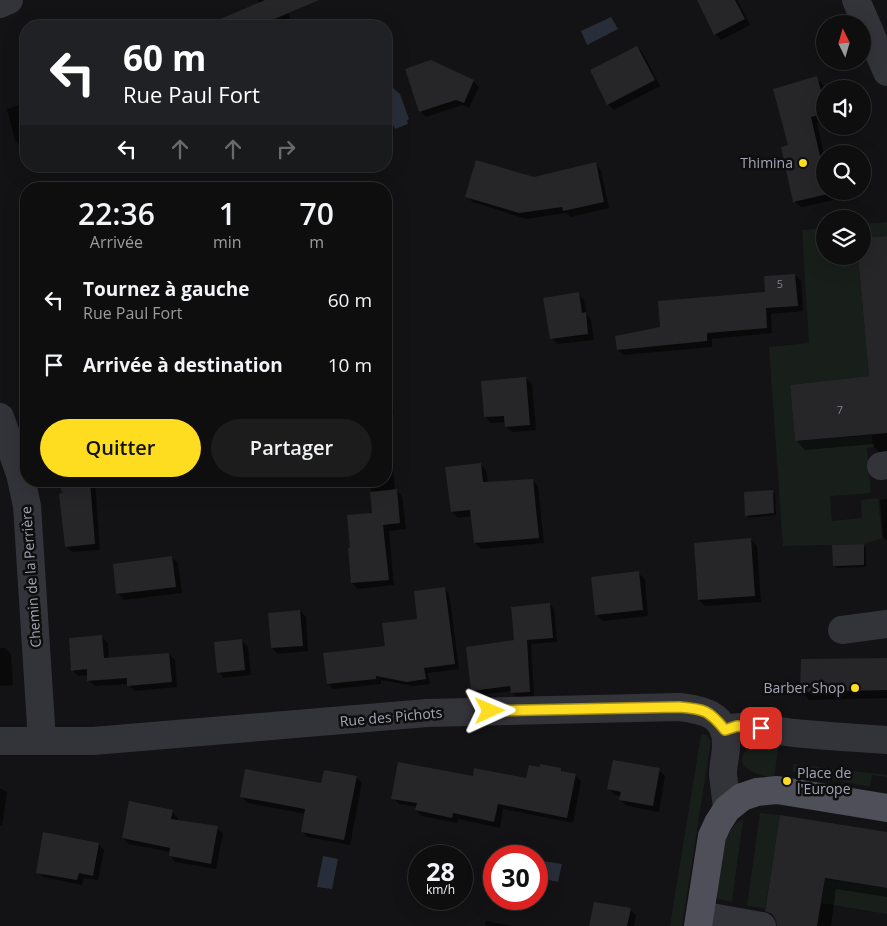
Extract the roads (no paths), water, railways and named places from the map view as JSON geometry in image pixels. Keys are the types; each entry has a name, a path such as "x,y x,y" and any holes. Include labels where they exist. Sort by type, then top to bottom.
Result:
{"main road":[{"path":"699,921 712,836 727,809 742,797 757,792 777,790 887,808"}],"street":[{"path":"0,4 8,0"},
{"path":"856,0 887,72"},
{"name":"Chemin de la Perrière","path":"0,417 20,474"},
{"name":"Chemin de la Perrière","path":"23,487 27,506 42,741"},
{"path":"842,630 887,624"},
{"name":"Rue des Pichots","path":"0,741 93,741 427,713 679,707 701,709 714,717 725,730"},
{"path":"727,809 723,773 726,746 725,730 734,726 793,733 887,740"},
{"path":"699,921 762,926"}],"place":[{"name":"Thimina","path":"803,163"},
{"name":"Barber Shop","path":"855,688"},
{"name":"Place de l'Europe","path":"787,781"}]}
